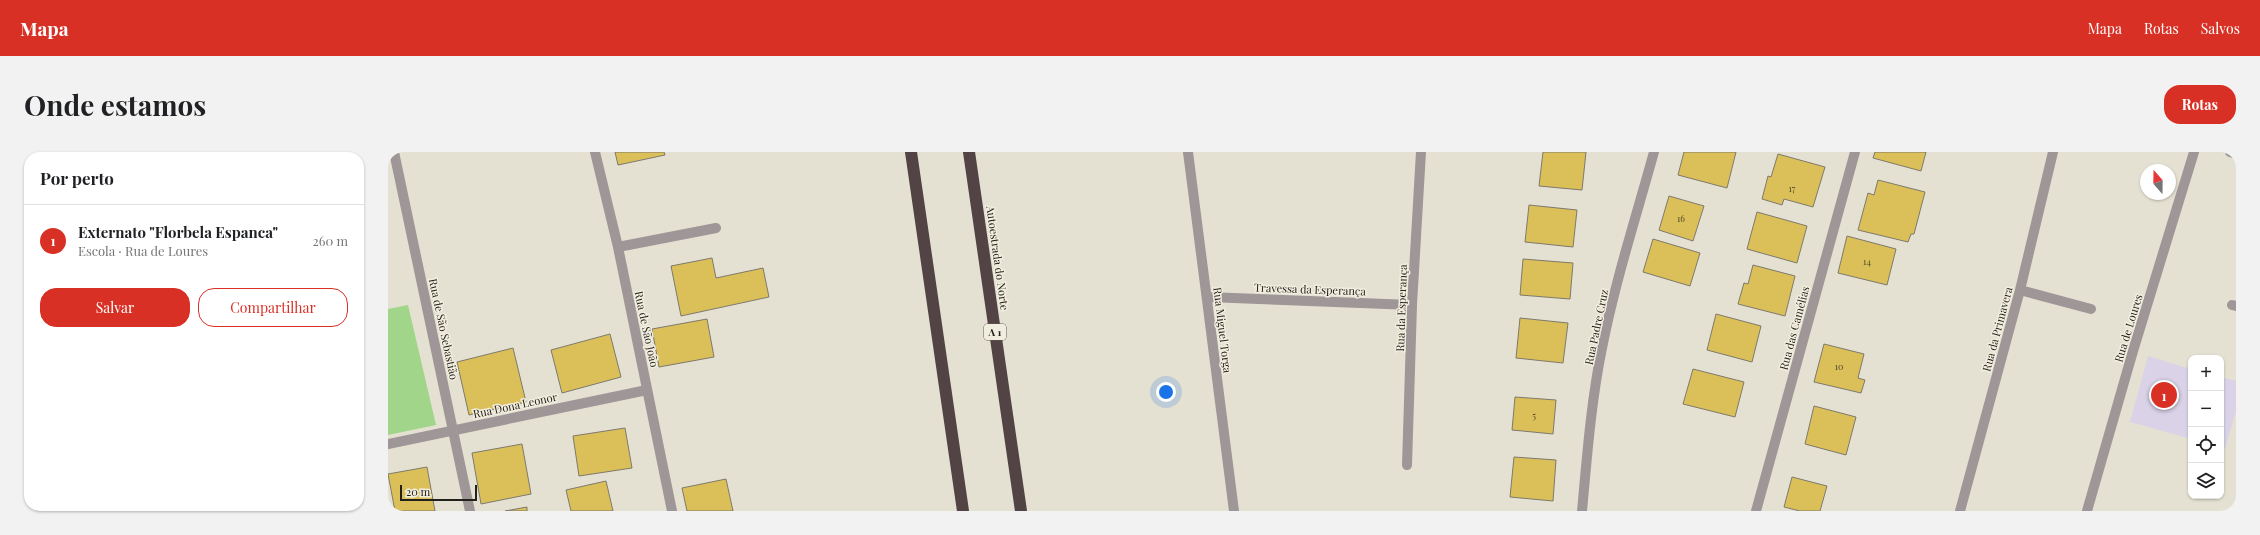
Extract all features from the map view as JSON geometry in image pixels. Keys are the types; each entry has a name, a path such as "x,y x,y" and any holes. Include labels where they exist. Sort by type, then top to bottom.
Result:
{"highway":[{"path":"911,152 963,511"},
{"name":"Autoestrada do Norte","path":"969,152 1021,511"}],"street":[{"name":"Rua de São Sebastião","path":"394,152 470,511"},
{"name":"Rua de São João","path":"595,152 618,247 672,511"},
{"name":"Rua Miguel Torga","path":"1188,152 1234,511"},
{"name":"Rua da Esperança","path":"1407,465 1412,305 1421,152"},
{"name":"Rua Padre Cruz","path":"1582,511 1594,396 1602,348 1612,302 1654,152"},
{"name":"Rua das Camélias","path":"1756,511 1855,152"},
{"name":"Rua da Primavera","path":"1960,511 2020,290 2053,152"},
{"name":"Rua de Loures","path":"2087,511 2135,344 2194,152"},
{"path":"2230,152 2236,154"},
{"path":"618,247 716,228"},
{"path":"2020,290 2091,309"},
{"name":"Travessa da Esperança","path":"1207,297 1412,305"},
{"name":"Rua Dona Leonor","path":"388,444 647,390"}],"shaded area":[{"path":"2148,356 2188,368 2188,438 2130,422"},
{"path":"2224,378 2236,381 2236,411 2225,449"}],"green space":[{"path":"408,305 436,425 388,435 388,309"}],"building":[{"path":"615,152 664,152 665,155 618,165"},
{"path":"1543,152 1586,152 1582,190 1539,186"},
{"path":"1684,152 1736,152 1727,188 1678,175"},
{"path":"1875,152 1926,152 1921,171 1873,158"},
{"path":"1778,154 1825,167 1813,207 1784,199 1782,205 1762,199 1768,176 1771,177"},
{"path":"1878,180 1925,192 1914,234 1911,234 1908,242 1858,230 1868,193 1874,195"},
{"path":"1669,196 1704,206 1693,241 1659,230"},
{"path":"1529,205 1577,210 1573,247 1525,242"},
{"path":"1757,212 1807,226 1797,263 1747,249"},
{"path":"1847,236 1896,249 1887,285 1838,273"},
{"path":"1653,239 1700,253 1690,286 1643,272"},
{"path":"712,258 716,278 763,268 769,297 681,316 671,266"},
{"path":"1523,259 1573,263 1570,299 1520,295"},
{"path":"1753,265 1795,276 1785,316 1738,304 1744,283 1748,284"},
{"path":"1716,314 1761,326 1752,362 1707,350"},
{"path":"1520,318 1568,323 1563,363 1516,358"},
{"path":"707,319 714,357 659,367 652,329"},
{"path":"610,334 621,377 562,393 551,350"},
{"path":"1824,344 1864,354 1858,378 1865,380 1861,393 1814,382"},
{"path":"513,348 526,402 469,415 457,362"},
{"path":"1693,369 1744,382 1735,417 1683,404"},
{"path":"1515,397 1556,400 1553,434 1512,430"},
{"path":"1814,406 1856,417 1846,455 1805,444"},
{"path":"625,428 632,468 579,476 573,436"},
{"path":"522,444 531,494 481,504 472,453"},
{"path":"1514,457 1556,460 1553,501 1510,497"},
{"path":"427,467 435,511 395,511 388,474"},
{"path":"1792,477 1827,486 1820,511 1800,511 1784,507"},
{"path":"726,479 733,511 687,511 682,488"},
{"path":"606,481 613,511 571,511 566,490"},
{"path":"527,507 527,511 505,511"}],"place":[{"name":"Externato \"Florbela Espanca\"","path":"2164,395"}]}
